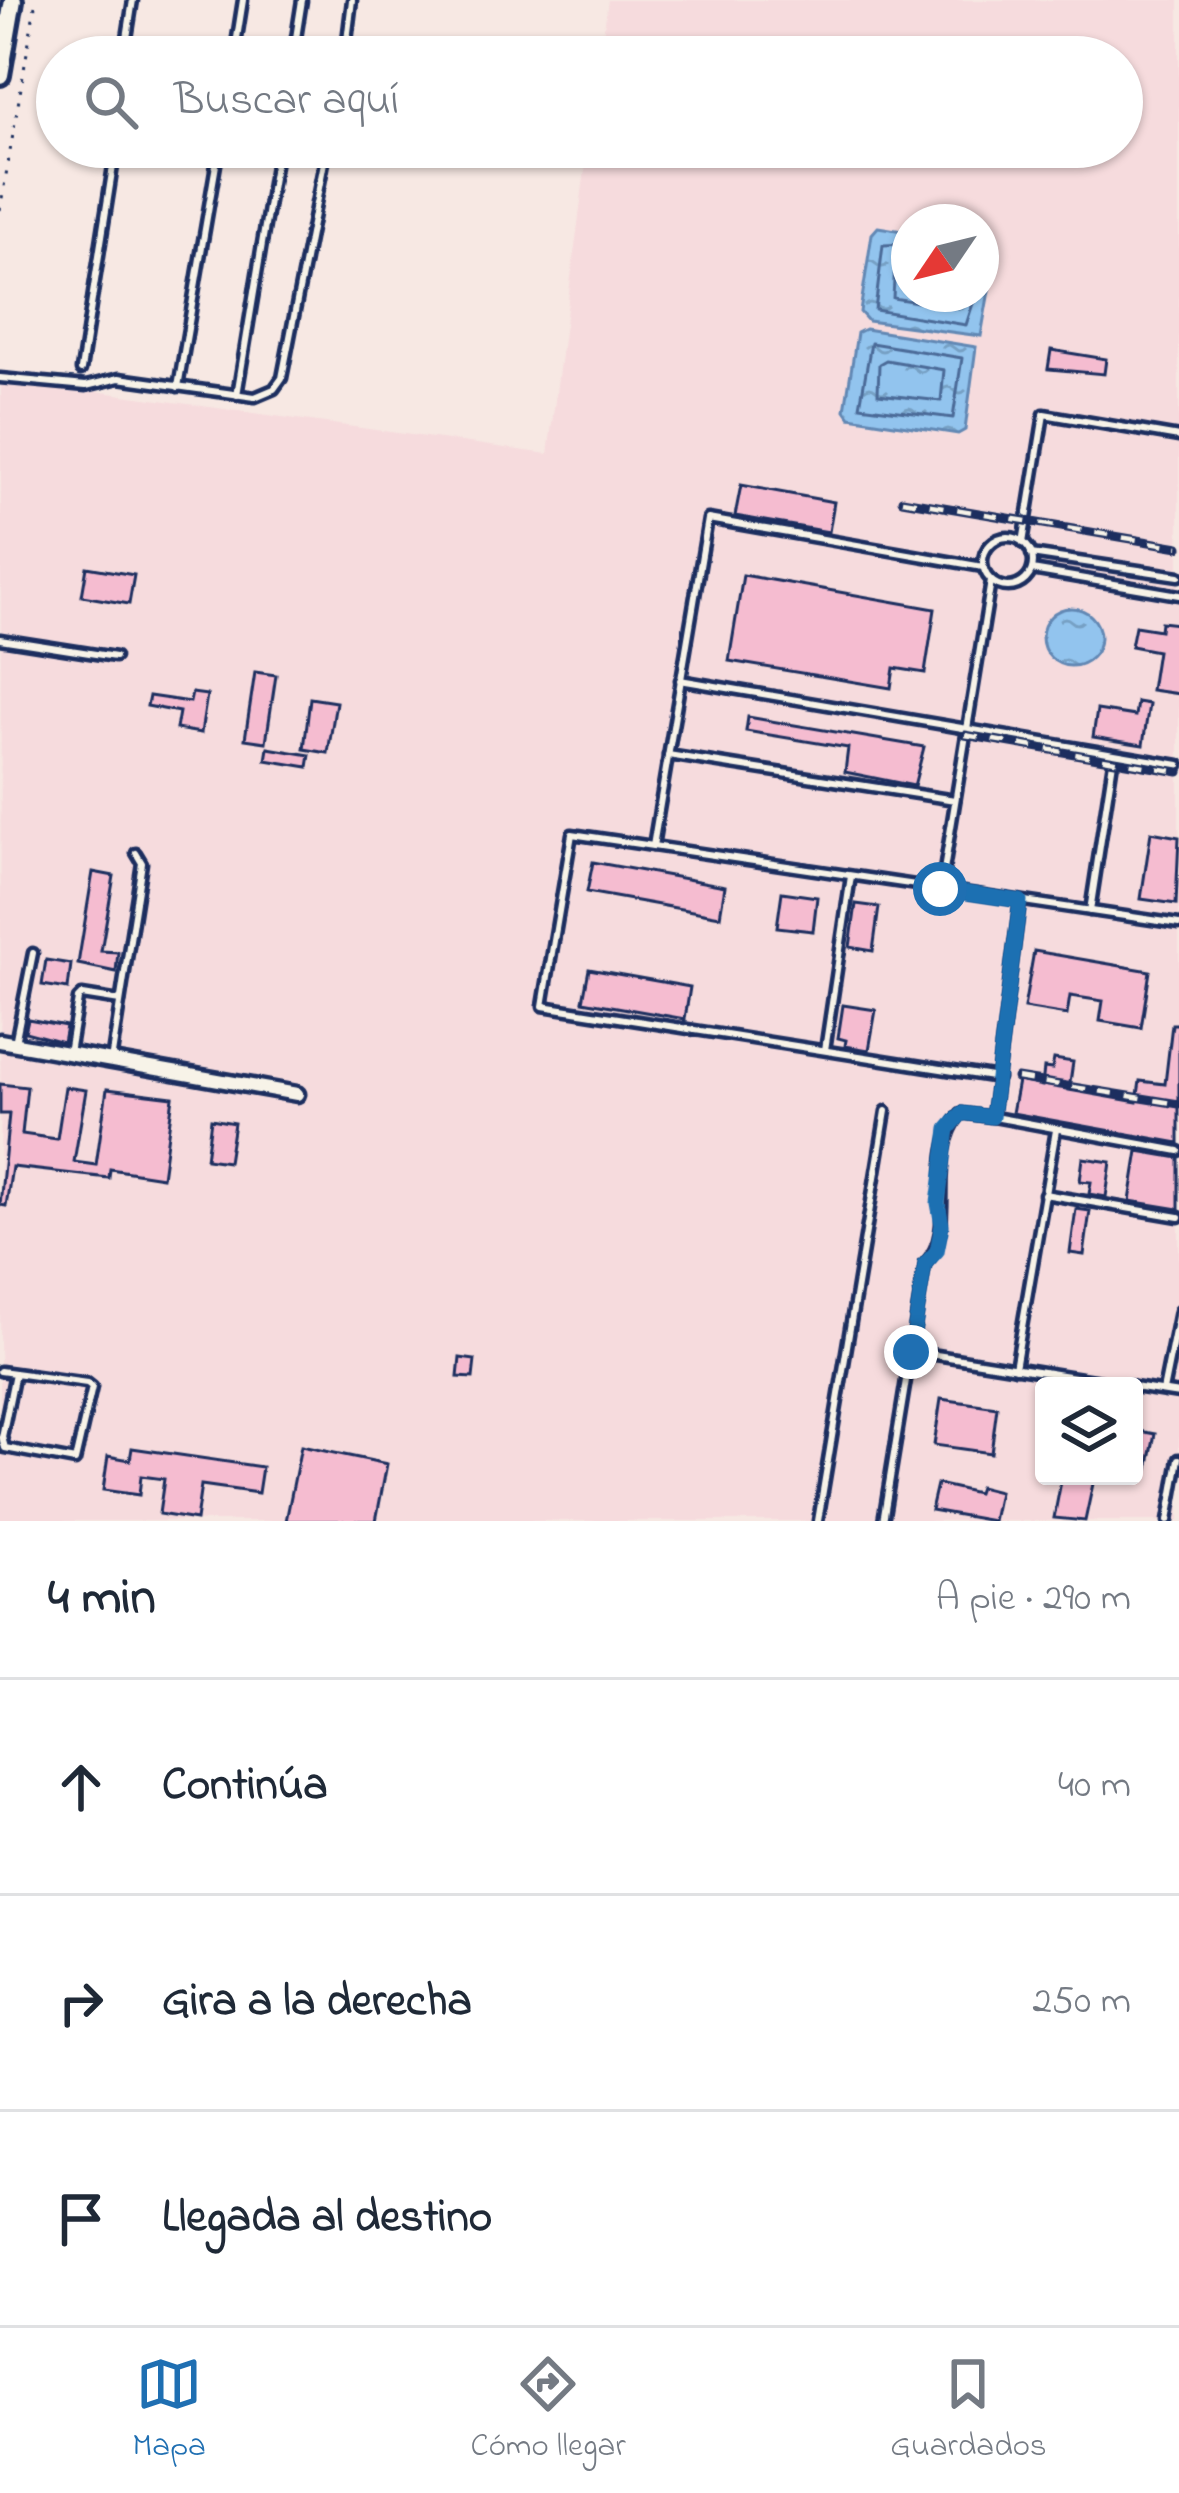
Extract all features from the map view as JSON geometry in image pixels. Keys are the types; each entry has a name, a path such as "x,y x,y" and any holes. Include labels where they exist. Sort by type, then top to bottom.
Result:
{"street":[{"path":"1,63 13,0"},
{"path":"8,1042 297,1094"}],"lane":[{"path":"128,36 134,0"},
{"path":"237,36 243,0"},
{"path":"296,36 302,0"},
{"path":"348,36 352,0"},
{"path":"81,370 113,168"},
{"path":"178,387 214,168"},
{"path":"237,395 275,168"},
{"path":"0,378 86,386 119,378 237,395 264,394 282,378 323,168"},
{"path":"1032,570 1031,554 1023,542 1044,414 1179,437"},
{"path":"652,846 708,519 983,567"},
{"path":"940,889 991,581 983,567 986,550 997,539 1023,542"},
{"path":"1031,554 1179,576"},
{"path":"991,581 1014,587 1032,570"},
{"path":"1032,570 1179,595"},
{"path":"0,639 115,657"},
{"path":"680,680 1179,765"},
{"path":"668,754 955,800"},
{"path":"1090,911 1114,754"},
{"path":"998,1078 543,1006 572,834 1179,924"},
{"path":"111,1060 142,863 136,853"},
{"path":"825,1050 851,876"},
{"path":"992,1117 1020,901"},
{"path":"8,1042 33,953"},
{"path":"70,1053 78,999 82,995 120,1000"},
{"path":"818,1521 886,1111"},
{"path":"884,1521 925,1264 937,1251 942,1225 938,1203 948,1129 962,1113 1179,1151"},
{"path":"1015,1368 1056,1130"},
{"path":"1044,1194 1179,1216"},
{"path":"1163,1391 1179,1312"},
{"path":"911,1352 1074,1377"},
{"path":"0,1371 15,1373 92,1387 75,1461 5,1448 15,1373"},
{"path":"1143,1388 1179,1394"},
{"path":"1168,1521 1179,1460"}],"path":[{"path":"0,211 36,0"}],"shaded area":[{"path":"608,0 1179,0 1179,1521 0,1521 1,378 548,454 585,168 1143,168 1143,36 603,36"}],"water":[{"path":"878,227 891,229 891,312 985,312 981,336 868,321 860,312 872,234"},
{"path":"865,329 976,347 965,430 958,434 850,417 845,410 857,333"},
{"path":"1071,608 1091,617 1100,637 1091,657 1071,666 1051,657 1042,637 1051,617"}],"building":[{"path":"1051,350 1106,359 1104,374 1048,369"},
{"path":"741,485 834,502 829,532 735,516"},
{"path":"87,567 134,575 129,604 82,596"},
{"path":"743,575 935,609 925,673 894,668 891,688 729,661"},
{"path":"1161,622 1179,624 1179,694 1151,690 1157,651 1131,646 1135,626 1160,630"},
{"path":"255,672 276,675 266,742 245,739"},
{"path":"192,693 207,695 201,733 176,729 179,712 147,706 149,696 190,702"},
{"path":"310,698 336,702 328,753 304,749"},
{"path":"1137,702 1149,704 1143,745 1093,737 1097,710 1135,716"},
{"path":"748,717 924,747 914,786 845,772 848,748 746,731"},
{"path":"268,748 310,755 308,767 266,760"},
{"path":"1151,832 1179,837 1176,904 1141,899"},
{"path":"593,862 725,886 720,916 587,892"},
{"path":"93,872 114,876 101,951 118,952 116,972 78,964"},
{"path":"782,892 817,897 813,931 777,927"},
{"path":"856,904 879,907 873,951 850,947"},
{"path":"1034,951 1150,971 1141,1028 1100,1021 1103,1001 1070,996 1067,1015 1024,1008"},
{"path":"46,960 71,964 68,989 42,985"},
{"path":"589,969 690,987 685,1019 583,1001"},
{"path":"843,1005 876,1010 869,1050 845,1046 846,1040 838,1038"},
{"path":"28,1019 66,1026 63,1042 25,1032"},
{"path":"1172,1024 1179,1024 1179,1143 1012,1113 1018,1081 1042,1086 1044,1068 1052,1069 1054,1059 1073,1062 1069,1090 1137,1102 1140,1081 1165,1084"},
{"path":"0,1084 27,1087 22,1134 57,1139 65,1087 86,1090 74,1162 96,1165 107,1089 173,1097 162,1177 110,1169 109,1178 12,1167 6,1206 0,1205 9,1114 0,1114"},
{"path":"211,1119 234,1123 228,1162 206,1159"},
{"path":"1138,1151 1179,1158 1179,1209 1130,1201"},
{"path":"1083,1158 1111,1162 1106,1197 1089,1194 1091,1182 1080,1181"},
{"path":"1076,1209 1090,1211 1084,1255 1070,1253"},
{"path":"460,1358 475,1360 473,1378 458,1377"},
{"path":"941,1399 997,1407 991,1453 934,1445"},
{"path":"1143,1432 1155,1434 1148,1469 1143,1468"},
{"path":"301,1446 387,1464 376,1521 286,1521"},
{"path":"132,1448 262,1467 258,1493 201,1485 196,1520 159,1514 164,1479 141,1476 139,1495 103,1490 108,1456 130,1460"},
{"path":"937,1484 977,1493 979,1487 999,1492 993,1521 931,1510"},
{"path":"1060,1485 1093,1485 1085,1521 1054,1518"}],"railway":[{"path":"902,500 1179,547"},
{"path":"965,735 1179,772"},
{"path":"1017,1078 1179,1104"}],"route":[{"path":"911,1352 925,1264 937,1251 942,1225 938,1203 948,1129 962,1113 992,1117 1020,901 940,889"}]}
